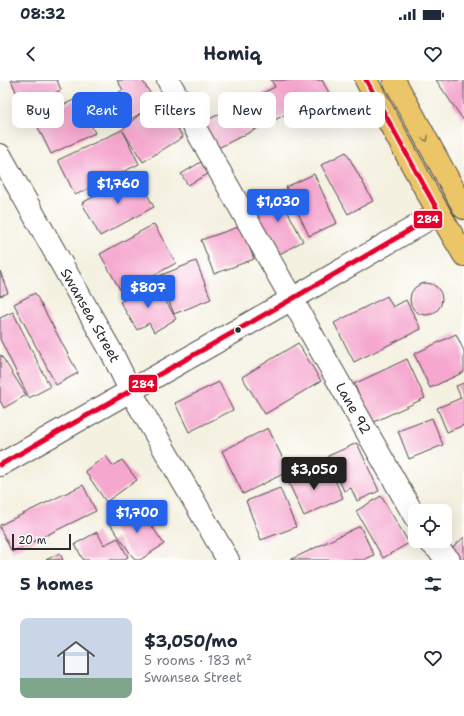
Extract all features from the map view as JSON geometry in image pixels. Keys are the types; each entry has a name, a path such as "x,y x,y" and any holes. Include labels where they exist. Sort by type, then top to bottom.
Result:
{"highway":[{"path":"366,80 439,213 464,255"},
{"path":"394,80 463,202"}],"street":[{"name":"Lane 92","path":"168,80 408,505"},
{"name":"Swansea Street","path":"0,155 112,353 130,390 228,560"},
{"path":"0,465 292,299 439,213"},
{"path":"436,548 449,560"}],"building":[{"path":"11,80 57,80 61,90 57,92 16,92"},
{"path":"117,80 142,80 150,92 140,92 140,114 132,118 132,92 120,92 123,90"},
{"path":"271,80 322,80 328,92 284,92 284,115 276,119 276,92 265,92 275,87"},
{"path":"436,80 464,80 464,121"},
{"path":"72,101 72,128 93,128 95,133 51,154 38,128 64,128 64,105"},
{"path":"140,114 140,128 177,128 183,137 143,162 123,131 139,164 75,195 58,160 124,128 132,128 132,121"},
{"path":"218,115 218,128 258,128 214,150 203,128 210,128 210,119"},
{"path":"346,152 373,201 348,214 321,165"},
{"path":"201,162 208,174 188,185 181,174"},
{"path":"136,174 154,207 100,236 82,203"},
{"path":"314,174 337,223 309,236 286,187"},
{"path":"277,191 303,241 278,255 252,204"},
{"path":"154,224 176,263 122,293 100,254"},
{"path":"241,226 254,259 214,274 201,240"},
{"path":"196,261 211,299 174,314 159,276"},
{"path":"0,271 8,293 0,296"},
{"path":"155,282 176,319 154,332 149,323 137,330 120,302"},
{"path":"423,283 429,283 439,290 442,299 441,305 435,312 429,315 423,315 413,308 410,302 410,296 417,286"},
{"path":"35,293 78,373 56,385 14,304"},
{"path":"387,296 393,307 406,300 421,329 354,362 334,323"},
{"path":"13,312 50,387 29,398 0,339 0,318"},
{"path":"456,334 464,351 464,372 430,388 414,354"},
{"path":"298,343 321,381 265,414 242,377"},
{"path":"1,355 26,395 4,408 0,401"},
{"path":"407,359 425,398 372,423 354,384"},
{"path":"219,382 233,410 189,432 175,403"},
{"path":"464,383 464,425 447,432 437,408 461,398 456,386"},
{"path":"432,418 443,445 409,459 398,431"},
{"path":"268,428 289,471 243,494 222,451"},
{"path":"357,443 379,491 357,501 351,488 344,491 328,456"},
{"path":"106,456 113,466 122,460 137,480 106,502 85,471"},
{"path":"315,466 322,481 333,476 343,498 304,516 287,479"},
{"path":"83,485 96,511 12,552 0,528 0,525"},
{"path":"280,488 296,527 261,540 246,501"},
{"path":"381,496 408,544 383,558 356,511"},
{"path":"138,506 164,544 140,560 135,560 110,524"},
{"path":"360,526 374,555 364,560 290,560"},
{"path":"97,532 104,545 118,538 128,557 123,560 83,560 75,544"},
{"path":"464,537 464,560 453,560 447,553"},
{"path":"60,553 63,560 46,560"}],"transit line":[{"name":"284","path":"0,465 292,299 439,213 366,80"}]}
